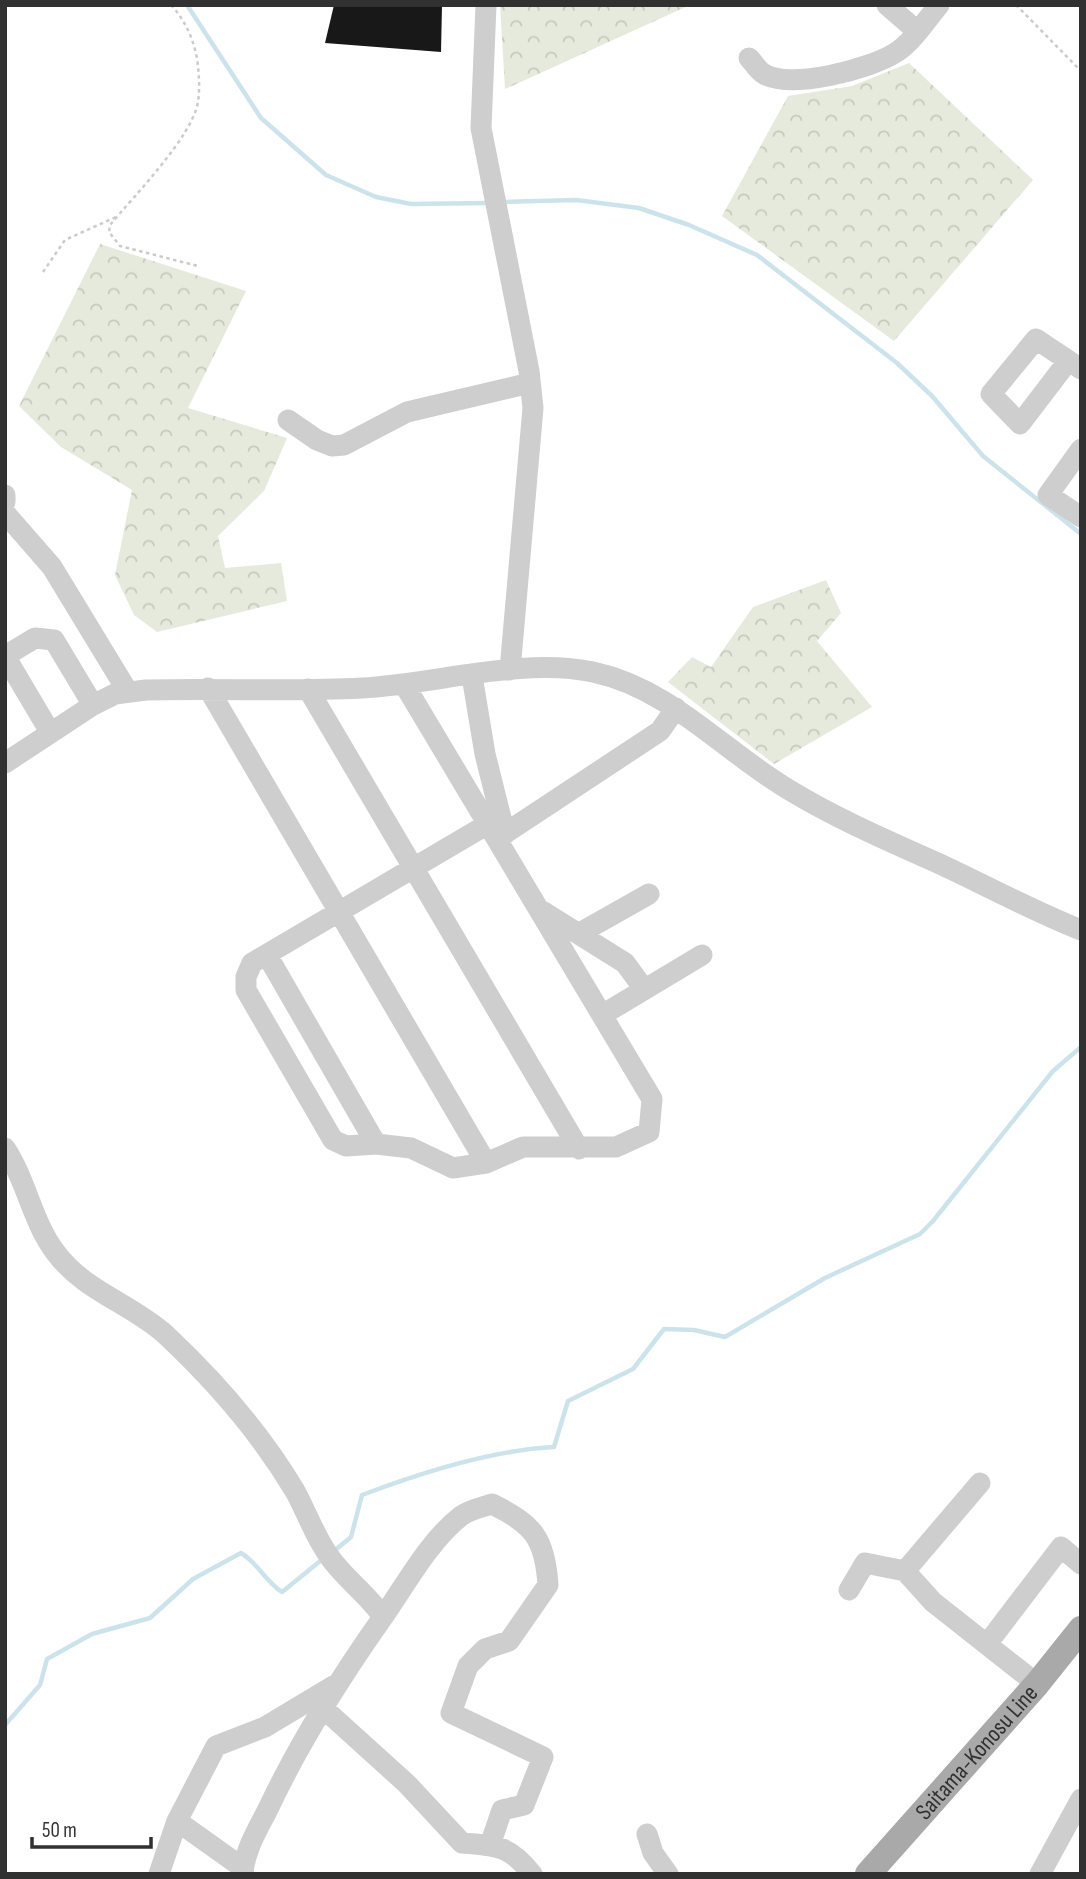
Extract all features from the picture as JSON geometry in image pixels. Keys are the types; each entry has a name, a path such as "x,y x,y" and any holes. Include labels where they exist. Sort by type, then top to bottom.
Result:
{"main road":[{"name":"Saitama-Konosu Line","path":"871,1872 1037,1684 1081,1629"}],"street":[{"path":"486,5 481,128 533,408 510,670"},
{"path":"887,5 917,31"},
{"path":"749,58 763,74 776,78 825,77 863,69 897,52 939,5"},
{"path":"288,420 317,440 332,446 344,445 407,412 530,383"},
{"path":"1081,449 1048,495 1081,517"},
{"path":"5,495 5,502"},
{"path":"5,513 52,567 128,692"},
{"path":"50,732 5,656 35,638 54,640 93,705"},
{"path":"5,763 93,705 115,694 208,688 363,688 556,667 593,672 631,684 676,708 787,789 838,818 1033,911 1081,930"},
{"path":"472,676 497,832"},
{"path":"404,684 497,832 652,1099 649,1132 617,1147 523,1147 486,1163 453,1168 411,1148 376,1143 346,1146 332,1140 246,990 246,977 252,963 412,868 497,832 660,731 676,708"},
{"path":"208,688 486,1163"},
{"path":"308,688 579,1149"},
{"path":"580,933 649,894"},
{"path":"540,909 625,963 644,989"},
{"path":"267,955 376,1143"},
{"path":"602,1015 702,955"},
{"path":"5,1148 15,1162 42,1231 56,1254 82,1280 132,1308 166,1335 246,1421 295,1491 327,1555 371,1600 383,1617"},
{"path":"905,1572 979,1483"},
{"path":"177,1821 243,1871 251,1843 285,1773 335,1685 432,1548 461,1515 492,1504 529,1524 544,1551 548,1585 509,1641 485,1649 468,1666 451,1713 543,1757 524,1805 502,1810 489,1845"},
{"path":"987,1644 1061,1548 1081,1564"},
{"path":"849,1590 865,1563 905,1572 933,1602 1037,1684"},
{"path":"159,1874 177,1821 216,1746 265,1727 335,1685"},
{"path":"323,1708 407,1784 462,1843 489,1845 516,1853 532,1874"},
{"path":"1040,1874 1081,1799"},
{"path":"647,1834 653,1853 668,1874"}],"path":[{"path":"171,5 189,29 195,49 199,76 198,104 184,134 118,216 109,232 120,246 198,265"},
{"path":"1016,5 1081,71"},
{"path":"43,272 65,240 118,216"}],"green space":[{"path":"500,5 690,5 505,89"},
{"path":"909,63 1033,180 894,341 722,216 788,96 852,86"},
{"path":"100,244 246,291 188,408 287,438 264,491 218,536 225,568 281,563 287,601 157,632 134,615 115,575 132,490 61,447 19,406"},
{"path":"826,580 841,613 817,641 872,707 774,764 668,682 692,657 711,667 753,607"}],"building":[{"path":"334,5 442,5 441,52 325,43"}],"waterway":[{"path":"187,5 261,118 326,175 376,197 411,204 490,203"},
{"path":"502,202 576,200 639,208 689,225 757,255 897,363 932,396 983,456 1081,534"},
{"path":"334,1551 351,1537 362,1495 457,1464 506,1453 554,1447 568,1401 633,1369 664,1329 694,1330 725,1337 825,1278 920,1234 1053,1071 1081,1047"},
{"path":"5,1725 40,1685 47,1659 92,1634 150,1618 193,1579 241,1553 282,1592 324,1558"}]}
